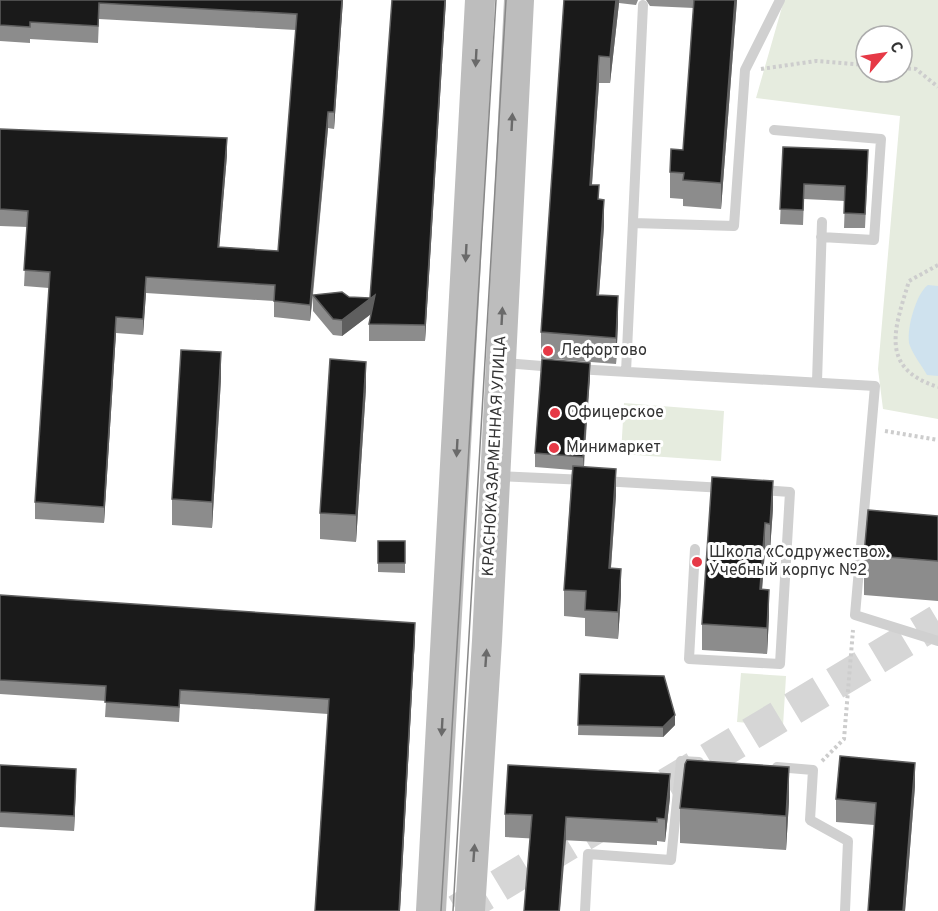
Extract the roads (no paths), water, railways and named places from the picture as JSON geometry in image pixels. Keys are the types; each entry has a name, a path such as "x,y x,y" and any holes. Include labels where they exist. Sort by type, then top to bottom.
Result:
{"main road":[{"path":"431,911 480,0"},
{"name":"КРАСНОКАЗАРМЕННАЯ УЛИЦА","path":"470,911 487,640 499,362 519,0"}],"lane":[{"path":"633,223 734,226 745,70 780,0"},
{"path":"626,372 644,5"},
{"path":"774,130 881,140 874,240 821,237"},
{"path":"816,382 822,222"},
{"path":"499,362 626,372 875,386 855,615 938,641"},
{"path":"494,476 790,492 780,664 689,658 695,549"},
{"path":"585,911 588,854 671,860 681,761 714,764"},
{"path":"769,767 813,770 810,820 848,841 845,911"}],"water":[{"path":"928,285 938,286 938,376 927,375 912,350 909,340 910,323 916,304"}],"tunnel":[{"path":"457,911 938,621"}],"tram line":[{"path":"441,911 496,0"},
{"path":"453,911 506,0"}],"place":[{"name":"Лефортово","path":"548,351"},
{"name":"Офицерское","path":"555,413"},
{"name":"Минимаркет","path":"554,448"},
{"name":"Школа «Содружество». Учебный корпус №2","path":"697,562"}]}
